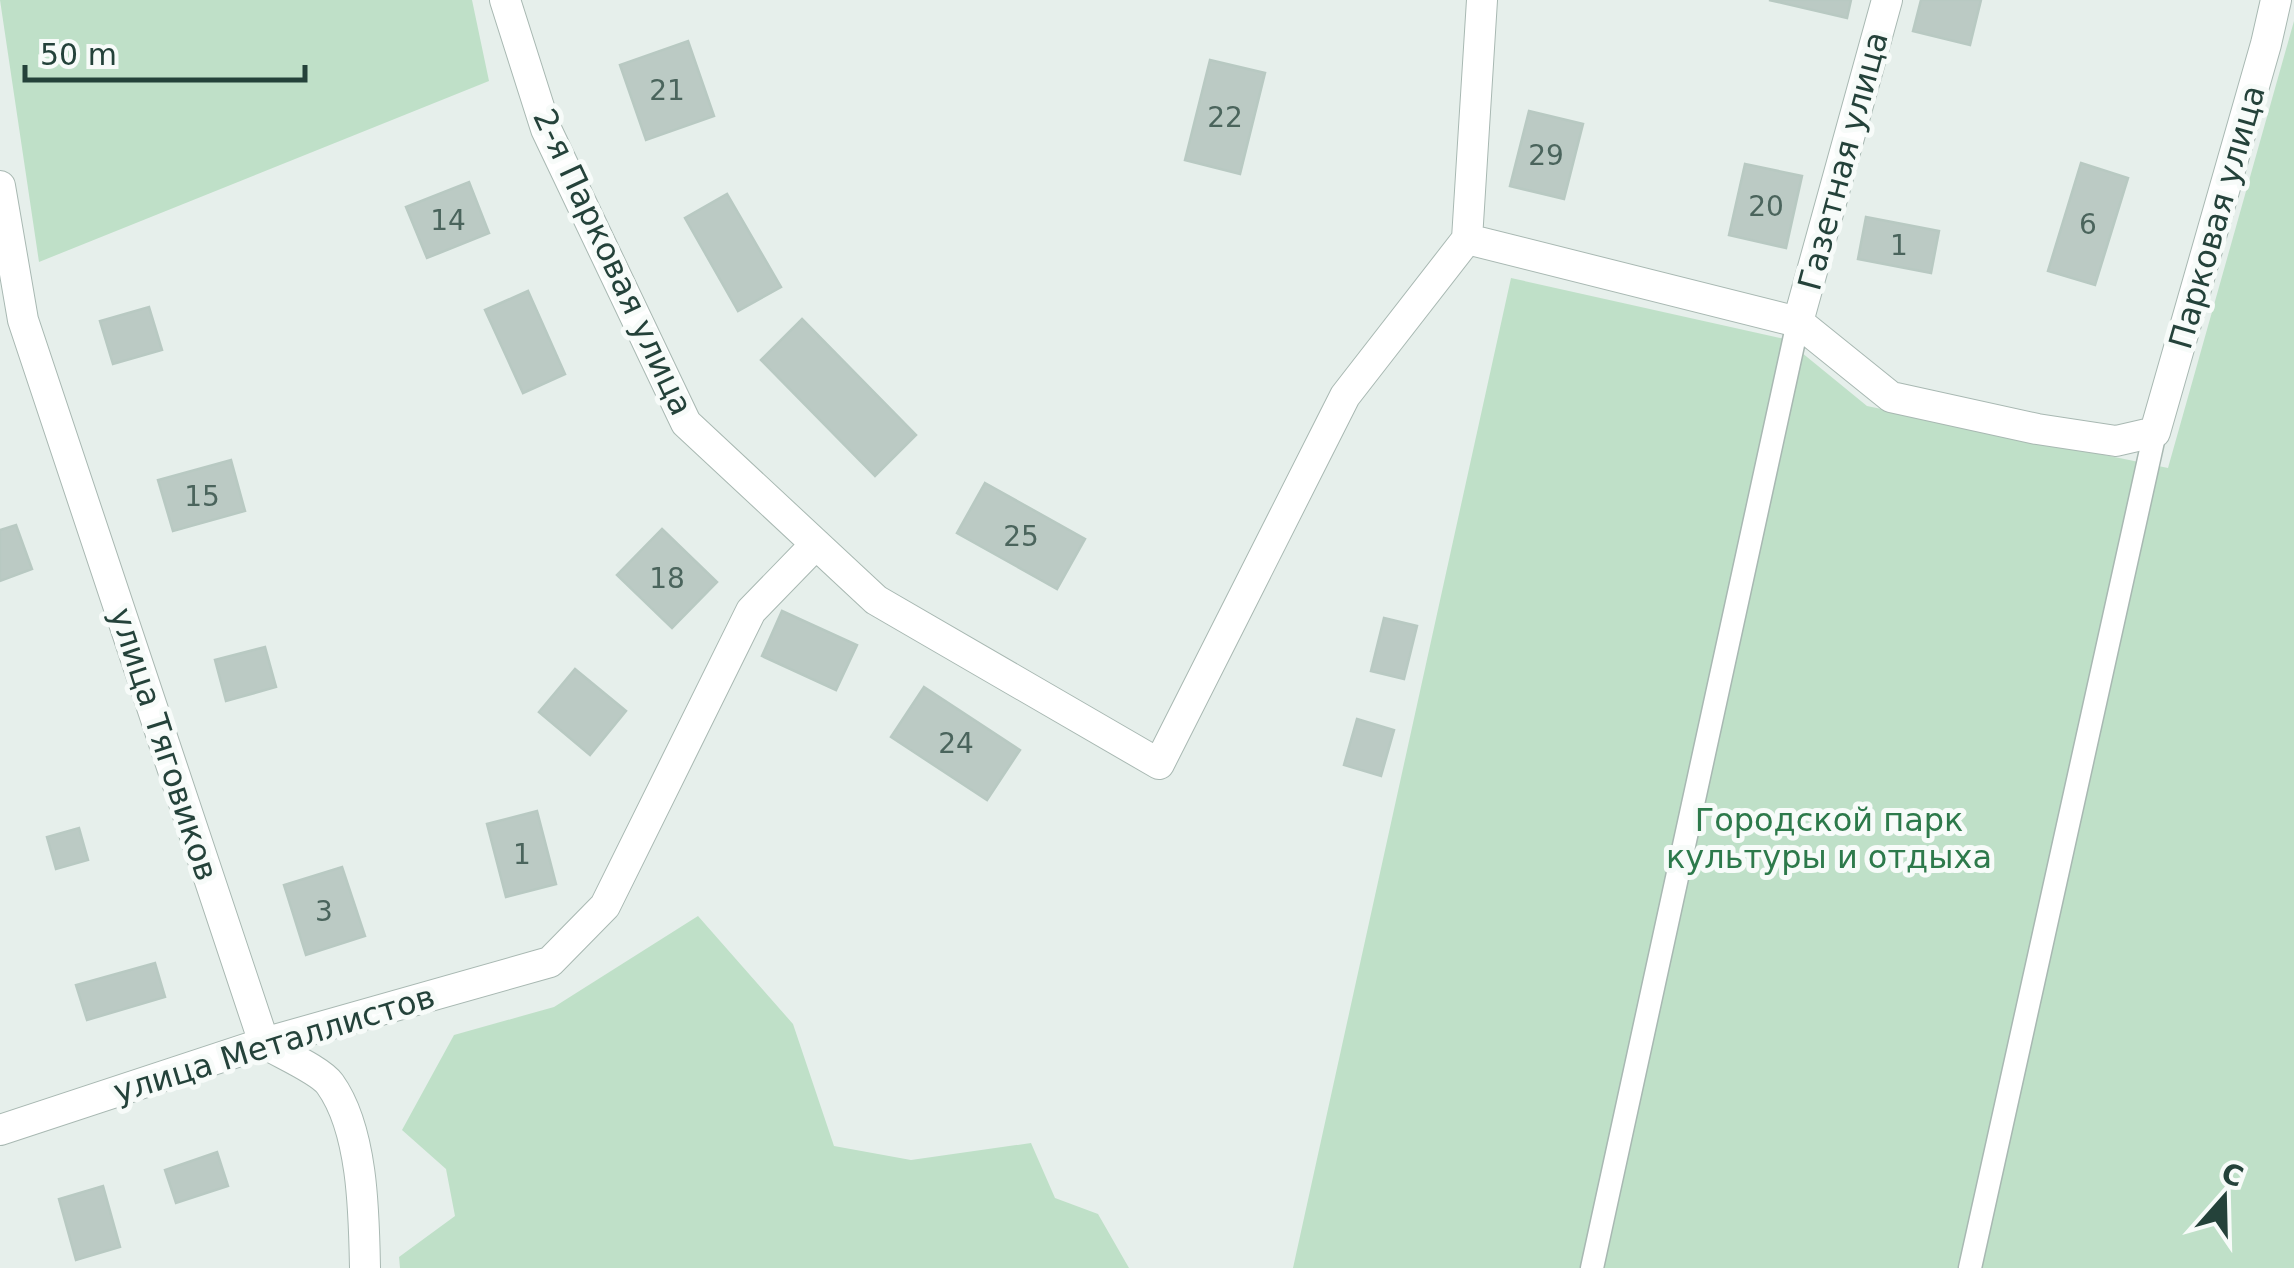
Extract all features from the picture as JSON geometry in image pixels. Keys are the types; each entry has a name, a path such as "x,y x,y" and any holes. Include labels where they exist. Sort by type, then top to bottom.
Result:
{"street":[{"name":"2-я Парковая улица","path":"505,0 546,129 686,423 876,600 1159,764 1345,396 1467,238"},
{"path":"1482,0 1467,238 1798,322 1891,397 2038,430 2116,441 2155,432"},
{"name":"Газетная улица","path":"1798,322 1887,0"},
{"name":"Парковая улица","path":"2155,432 2276,0"},
{"name":"улица Тяговиков","path":"0,186 23,320 264,1043"},
{"name":"улица Металлистов","path":"0,1130 264,1043 550,962 605,906 752,611 816,544"},
{"path":"264,1043 329,1081 347,1118 358,1166 365,1268"}],"lane":[{"path":"1592,1268 1798,322"},
{"path":"1970,1268 2155,432"}],"green space":[{"path":"0,0 472,0 489,81 39,262"},
{"name":"Городской парк культуры и отдыха","path":"2294,21 2294,1268 1293,1268 1511,278 1785,339 1867,406 2168,468"},
{"path":"698,916 793,1024 834,1146 911,1160 1031,1143 1055,1198 1098,1214 1129,1268 400,1268 399,1257 455,1216 446,1169 402,1130 454,1035 554,1007"}],"building":[{"path":"1769,0 1851,0 1847,18"},
{"path":"1921,0 1981,0 1970,45 1913,31"},
{"path":"688,41 714,116 646,140 620,65"},
{"path":"1210,60 1265,73 1240,174 1185,160"},
{"path":"1529,111 1583,124 1564,199 1510,186"},
{"path":"2081,163 2128,178 2095,285 2048,271"},
{"path":"1745,164 1802,176 1786,248 1729,235"},
{"path":"469,182 489,233 427,258 406,207"},
{"path":"727,194 781,287 738,311 685,218"},
{"path":"1866,217 1939,231 1931,273 1858,259"},
{"path":"528,291 565,374 523,393 485,310"},
{"path":"149,307 162,350 113,364 100,321"},
{"path":"802,319 916,435 875,476 761,360"},
{"path":"231,460 245,511 173,531 158,480"},
{"path":"985,483 1085,539 1057,589 957,533"},
{"path":"16,525 32,569 0,581 0,530"},
{"path":"662,529 717,582 672,628 617,575"},
{"path":"782,611 857,645 836,690 762,656"},
{"path":"1384,618 1417,626 1404,679 1371,671"},
{"path":"265,647 276,687 226,701 215,660"},
{"path":"575,669 626,711 590,755 539,712"},
{"path":"924,687 1020,750 987,800 891,737"},
{"path":"1357,719 1394,730 1381,776 1344,765"},
{"path":"537,811 556,884 506,897 487,824"},
{"path":"79,828 88,860 56,869 47,837"},
{"path":"342,867 365,936 306,955 284,885"},
{"path":"155,963 165,997 87,1020 76,985"},
{"path":"217,1152 228,1186 176,1203 165,1170"},
{"path":"103,1186 120,1247 76,1260 59,1199"}]}
